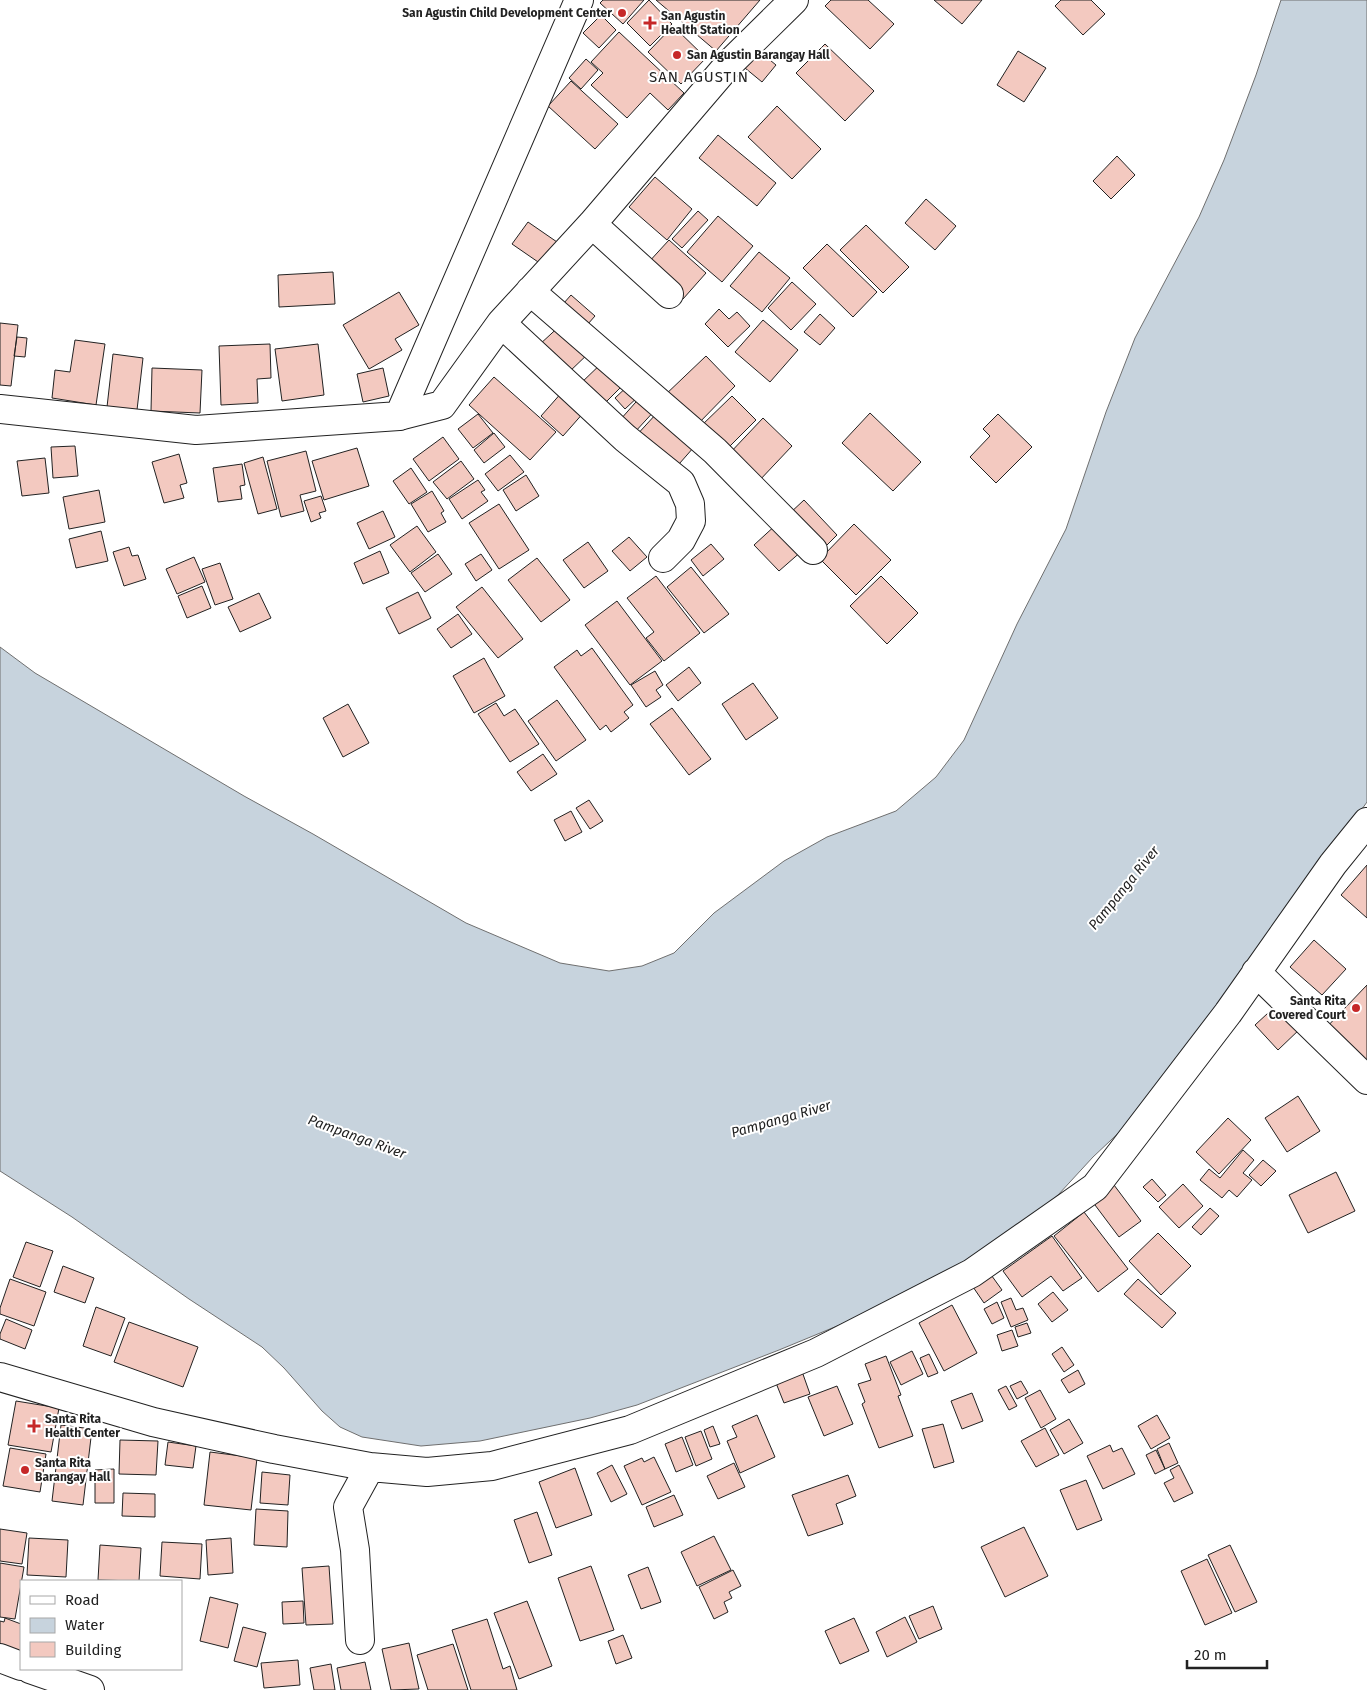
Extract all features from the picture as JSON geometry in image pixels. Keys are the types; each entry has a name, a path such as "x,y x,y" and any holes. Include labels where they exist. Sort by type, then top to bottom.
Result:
{"street":[{"path":"399,416 579,0"},
{"path":"0,409 196,430 399,416 442,405 501,323 592,224 728,65 794,0"},
{"path":"592,224 669,294"},
{"path":"530,292 715,451 813,550"},
{"path":"501,323 625,438 681,483 690,504 691,521 681,540 664,558"},
{"path":"0,1377 153,1422 274,1449 370,1467 427,1472 492,1466 630,1430 816,1353 972,1273 1095,1188 1228,1013 1333,864 1367,822"},
{"path":"1256,972 1367,1080"},
{"path":"360,1640 355,1550 348,1507 370,1467"},
{"path":"0,1658 20,1666"},
{"path":"33,1670 90,1690"}],"water":[{"name":"Pampanga River","path":"1281,0 1367,0 1367,802 1268,940 1128,1124 1093,1157 1058,1195 1024,1223 948,1272 871,1312 779,1350 637,1405 590,1418 480,1441 421,1446 362,1437 340,1427 322,1411 284,1368 262,1347 189,1299 72,1217 0,1171 0,647 35,673 244,796 466,923 560,963 609,971 642,966 674,953 714,913 784,861 827,837 896,811 936,777 964,740 1017,624 1066,529 1106,412 1135,338 1199,217 1224,160 1256,75"}],"building":[{"name":"San Agustin Child Development Center","path":"603,0 644,0 623,24 600,3"},
{"name":"San Agustin Health Station","path":"649,0 672,24 650,46 627,23"},
{"path":"656,0 760,0 716,51"},
{"path":"831,0 868,0 894,24 870,49 825,6"},
{"path":"934,0 982,0 962,24"},
{"path":"1061,0 1091,0 1105,14 1083,35 1055,6"},
{"path":"601,15 616,30 599,48 583,33"},
{"name":"San Agustin Barangay Hall","path":"673,26 706,58 681,84 648,52"},
{"path":"619,32 684,93 668,110 650,93 627,118 591,85 603,73 591,62"},
{"path":"825,44 874,91 845,121 796,73"},
{"path":"759,51 776,65 762,82 745,68"},
{"path":"1018,51 1046,68 1024,102 997,85"},
{"path":"586,59 598,70 581,89 569,78"},
{"path":"571,81 618,124 595,149 548,106"},
{"path":"777,106 821,149 792,179 748,137"},
{"path":"718,135 776,183 757,206 699,158"},
{"path":"1117,156 1135,175 1111,199 1093,181"},
{"path":"655,177 692,209 667,240 629,207"},
{"path":"926,199 956,226 935,250 905,223"},
{"path":"698,211 708,220 682,248 672,239"},
{"path":"718,216 753,246 722,282 687,252"},
{"path":"528,222 557,242 541,264 512,244"},
{"path":"866,225 909,267 883,293 840,250"},
{"path":"669,240 706,273 683,299 647,264"},
{"path":"827,244 877,292 853,317 803,268"},
{"path":"759,252 790,278 762,312 730,286"},
{"path":"333,272 335,304 279,307 278,275"},
{"path":"792,282 816,304 791,330 768,308"},
{"path":"399,292 419,325 395,339 402,350 369,369 343,325"},
{"path":"571,295 595,316 580,333 556,312"},
{"path":"719,309 729,319 737,312 750,326 728,347 705,324"},
{"path":"820,314 835,328 820,345 804,332"},
{"path":"763,320 798,350 770,382 735,352"},
{"path":"564,322 592,350 567,374 539,345"},
{"path":"0,323 18,325 11,386 0,385"},
{"path":"17,337 27,338 25,357 14,356"},
{"path":"75,340 105,344 96,405 52,398 55,370 70,372"},
{"path":"270,344 271,378 257,379 258,403 221,405 219,346"},
{"path":"318,344 324,395 282,401 275,349"},
{"path":"113,354 143,358 137,410 107,407"},
{"path":"706,356 735,386 694,428 663,397"},
{"path":"606,359 628,380 601,407 579,385"},
{"path":"152,368 202,370 200,413 151,411"},
{"path":"383,368 389,396 363,402 357,374"},
{"path":"494,377 556,432 530,460 469,405"},
{"path":"631,383 641,394 625,409 615,398"},
{"path":"563,391 585,411 563,436 541,416"},
{"path":"643,394 658,407 634,433 620,420"},
{"path":"732,396 756,420 725,451 700,427"},
{"path":"657,413 694,447 672,472 634,438"},
{"path":"870,413 921,462 893,491 842,443"},
{"path":"478,414 493,433 473,448 458,429"},
{"path":"998,414 1032,447 996,483 970,457 990,436 983,429"},
{"path":"763,418 792,446 758,482 728,455"},
{"path":"494,433 505,447 484,463 474,450"},
{"path":"443,437 459,459 429,481 413,459"},
{"path":"75,446 78,476 53,478 51,447"},
{"path":"357,448 369,486 324,500 312,461"},
{"path":"306,451 316,491 300,495 304,511 281,517 267,461"},
{"path":"179,454 187,483 180,485 184,498 164,503 152,462"},
{"path":"510,455 524,472 498,491 485,474"},
{"path":"263,457 277,509 258,514 244,463"},
{"path":"45,458 49,493 22,496 17,461"},
{"path":"461,461 474,479 447,499 433,482"},
{"path":"242,464 245,485 240,486 242,499 218,502 213,468"},
{"path":"411,468 427,492 409,504 393,481"},
{"path":"526,475 539,496 516,511 503,490"},
{"path":"478,480 485,490 481,492 488,501 462,519 449,499"},
{"path":"99,490 105,522 69,529 63,497"},
{"path":"432,491 444,511 441,513 446,522 428,532 411,504"},
{"path":"321,496 326,511 319,513 321,518 311,522 304,501"},
{"path":"804,500 837,535 823,549 789,514"},
{"path":"499,504 529,550 499,569 469,523"},
{"path":"383,511 395,537 369,549 357,523"},
{"path":"778,523 803,550 779,571 754,545"},
{"path":"854,524 891,560 856,595 820,559"},
{"path":"417,526 436,552 410,572 390,545"},
{"path":"101,531 108,561 76,568 69,539"},
{"path":"629,537 647,557 630,571 612,551"},
{"path":"588,542 608,571 584,588 563,560"},
{"path":"711,544 724,559 703,576 691,560"},
{"path":"129,547 132,556 138,555 146,579 124,586 113,552"},
{"path":"380,551 389,573 363,584 354,563"},
{"path":"438,554 452,574 425,592 411,573"},
{"path":"481,554 492,570 476,581 465,564"},
{"path":"194,557 205,582 177,594 166,569"},
{"path":"537,558 570,600 541,622 508,580"},
{"path":"220,563 233,599 215,605 202,569"},
{"path":"691,567 729,614 704,633 667,587"},
{"path":"656,576 700,633 664,661 646,638 654,632 627,598"},
{"path":"881,576 918,613 887,644 850,606"},
{"path":"202,586 211,608 187,618 178,596"},
{"path":"482,587 523,639 498,658 456,607"},
{"path":"418,592 431,618 399,634 386,608"},
{"path":"259,593 271,618 240,632 228,607"},
{"path":"617,601 662,661 630,685 585,625"},
{"path":"458,614 472,634 451,648 437,629"},
{"path":"592,648 633,705 624,712 629,718 611,732 606,725 600,730 554,667 577,650 581,656"},
{"path":"484,658 505,696 474,713 453,676"},
{"path":"689,667 701,683 678,701 666,685"},
{"path":"655,671 663,685 656,690 661,697 646,707 631,685"},
{"path":"753,683 778,718 746,740 722,704"},
{"path":"557,700 586,740 556,761 528,721"},
{"path":"496,703 504,716 515,709 539,744 510,762 478,714"},
{"path":"348,704 369,743 343,757 323,718"},
{"path":"672,708 711,759 689,775 650,724"},
{"path":"543,754 557,774 531,791 517,772"},
{"path":"589,800 603,821 590,829 576,808"},
{"path":"571,811 582,832 565,841 554,820"},
{"path":"1367,865 1367,918 1341,895"},
{"path":"1314,940 1346,969 1322,995 1290,967"},
{"name":"Santa Rita Covered Court","path":"1367,985 1367,1075 1322,1032"},
{"path":"1280,1002 1302,1027 1278,1050 1255,1025"},
{"path":"1298,1096 1320,1131 1287,1152 1265,1118"},
{"path":"1228,1118 1251,1140 1219,1174 1196,1152"},
{"path":"1243,1150 1254,1160 1243,1173 1252,1180 1237,1197 1229,1190 1222,1198 1200,1180 1209,1169 1220,1178"},
{"path":"1263,1160 1276,1171 1261,1186 1249,1175"},
{"path":"1336,1172 1355,1211 1308,1233 1289,1195"},
{"path":"1152,1179 1166,1195 1158,1202 1143,1187"},
{"path":"1183,1184 1203,1206 1179,1228 1159,1207"},
{"path":"1114,1185 1141,1221 1119,1237 1092,1201"},
{"path":"1210,1208 1219,1216 1201,1235 1192,1227"},
{"path":"1084,1212 1128,1269 1098,1292 1054,1236"},
{"path":"1158,1233 1191,1266 1161,1295 1129,1261"},
{"path":"1052,1236 1082,1278 1063,1291 1051,1276 1022,1297 1003,1271"},
{"path":"26,1242 53,1251 40,1287 13,1277"},
{"path":"63,1266 94,1278 85,1303 54,1292"},
{"path":"989,1272 1002,1290 984,1303 971,1284"},
{"path":"10,1279 46,1292 34,1326 0,1314 0,1308"},
{"path":"1138,1279 1176,1313 1162,1328 1124,1294"},
{"path":"1053,1292 1068,1310 1052,1322 1038,1304"},
{"path":"1011,1298 1016,1310 1023,1308 1028,1320 1011,1327 1001,1302"},
{"path":"997,1302 1004,1318 992,1324 984,1309"},
{"path":"952,1305 977,1353 944,1371 919,1323"},
{"path":"96,1307 125,1318 111,1356 83,1346"},
{"path":"6,1319 32,1330 25,1349 0,1339"},
{"path":"129,1322 198,1347 183,1387 114,1362"},
{"path":"1027,1323 1031,1333 1018,1337 1015,1327"},
{"path":"1012,1330 1018,1346 1002,1351 997,1335"},
{"path":"1062,1347 1074,1365 1064,1372 1052,1354"},
{"path":"912,1351 923,1374 901,1385 890,1362"},
{"path":"929,1354 938,1373 928,1377 920,1358"},
{"path":"886,1356 901,1395 898,1396 913,1436 879,1448 862,1404 865,1402 858,1384 871,1380 865,1364"},
{"path":"799,1363 810,1394 784,1403 772,1373"},
{"path":"1078,1370 1085,1384 1069,1393 1061,1380"},
{"path":"1021,1381 1028,1393 1017,1399 1010,1386"},
{"path":"837,1386 853,1424 824,1436 808,1397"},
{"path":"1006,1386 1017,1406 1009,1410 998,1390"},
{"path":"1040,1390 1056,1419 1041,1428 1025,1398"},
{"path":"972,1393 983,1421 962,1429 951,1401"},
{"name":"Santa Rita Health Center","path":"16,1401 59,1408 51,1452 8,1445"},
{"path":"757,1415 775,1457 740,1473 727,1441 737,1437 732,1426"},
{"path":"1157,1415 1170,1438 1151,1449 1138,1426"},
{"path":"1069,1419 1083,1443 1064,1454 1050,1430"},
{"path":"943,1424 954,1462 934,1468 922,1429"},
{"path":"61,1425 92,1429 83,1505 52,1501"},
{"path":"713,1426 720,1444 710,1447 704,1430"},
{"path":"1045,1428 1059,1455 1036,1467 1021,1441"},
{"path":"701,1431 712,1459 696,1466 685,1437"},
{"path":"682,1437 693,1465 676,1472 665,1444"},
{"path":"120,1440 158,1441 156,1475 119,1474"},
{"path":"168,1442 196,1446 193,1468 165,1465"},
{"path":"1169,1443 1178,1463 1165,1469 1157,1449"},
{"path":"1110,1445 1113,1452 1122,1448 1135,1474 1103,1489 1087,1456"},
{"name":"Santa Rita Barangay Hall","path":"10,1448 46,1454 40,1492 3,1486"},
{"path":"1156,1450 1165,1469 1155,1474 1146,1455"},
{"path":"210,1452 257,1458 251,1510 204,1505"},
{"path":"654,1457 671,1492 642,1505 624,1466 642,1458 644,1462"},
{"path":"734,1463 745,1487 718,1499 707,1476"},
{"path":"612,1465 627,1494 611,1502 597,1473"},
{"path":"1179,1465 1193,1493 1174,1502 1164,1483 1174,1478 1170,1470"},
{"path":"575,1468 592,1515 556,1528 539,1482"},
{"path":"114,1469 114,1503 95,1503 95,1470"},
{"path":"262,1472 290,1475 288,1505 260,1503"},
{"path":"848,1475 856,1496 836,1504 843,1524 808,1536 792,1495"},
{"path":"1086,1480 1102,1520 1077,1530 1060,1490"},
{"path":"123,1493 155,1494 155,1517 122,1516"},
{"path":"674,1495 683,1515 654,1527 646,1507"},
{"path":"256,1509 288,1511 287,1547 254,1545"},
{"path":"537,1512 552,1555 529,1563 514,1520"},
{"path":"1024,1527 1048,1576 1005,1597 981,1547"},
{"path":"0,1529 27,1533 22,1564 0,1561"},
{"path":"714,1536 731,1570 697,1586 681,1552"},
{"path":"29,1538 68,1540 66,1577 27,1575"},
{"path":"231,1538 233,1573 208,1575 206,1540"},
{"path":"162,1542 202,1544 200,1579 160,1576"},
{"path":"100,1545 141,1548 139,1580 98,1580"},
{"path":"1230,1545 1257,1602 1235,1612 1208,1555"},
{"path":"1207,1559 1232,1613 1205,1625 1181,1571"},
{"path":"0,1563 24,1567 22,1580 20,1580 15,1619 0,1617"},
{"path":"329,1566 333,1624 306,1625 302,1568"},
{"path":"591,1566 614,1630 580,1641 558,1578"},
{"path":"648,1567 661,1602 641,1609 628,1575"},
{"path":"733,1570 741,1586 729,1592 732,1598 724,1602 728,1612 714,1619 699,1587"},
{"path":"210,1597 238,1604 228,1648 200,1641"},
{"path":"303,1601 304,1623 283,1624 282,1602"},
{"path":"527,1601 552,1666 519,1679 494,1613"},
{"path":"933,1606 942,1629 919,1639 909,1616"},
{"path":"905,1617 917,1642 887,1657 876,1632"},
{"path":"5,1618 20,1624 20,1651 17,1659 0,1653 0,1621 4,1622"},
{"path":"854,1618 869,1651 840,1664 825,1631"},
{"path":"487,1619 503,1669 510,1666 517,1690 471,1690 452,1630"},
{"path":"243,1627 266,1633 257,1667 234,1661"},
{"path":"623,1635 632,1658 616,1664 608,1641"},
{"path":"409,1643 419,1689 391,1690 382,1649"},
{"path":"453,1644 468,1690 428,1690 417,1655"},
{"path":"298,1660 300,1685 264,1688 261,1663"},
{"path":"365,1662 371,1690 341,1690 337,1668"},
{"path":"331,1664 335,1690 314,1690 310,1668"}],"place":[{"name":"San Agustin Child Development Center","path":"622,13"},
{"name":"San Agustin Health Station","path":"650,23"},
{"name":"San Agustin Barangay Hall","path":"677,55"},
{"name":"Santa Rita Covered Court","path":"1356,1008"},
{"name":"Santa Rita Health Center","path":"34,1426"},
{"name":"Santa Rita Barangay Hall","path":"25,1470"}],"district":[{"name":"SAN AGUSTIN","path":"699,77"}]}
